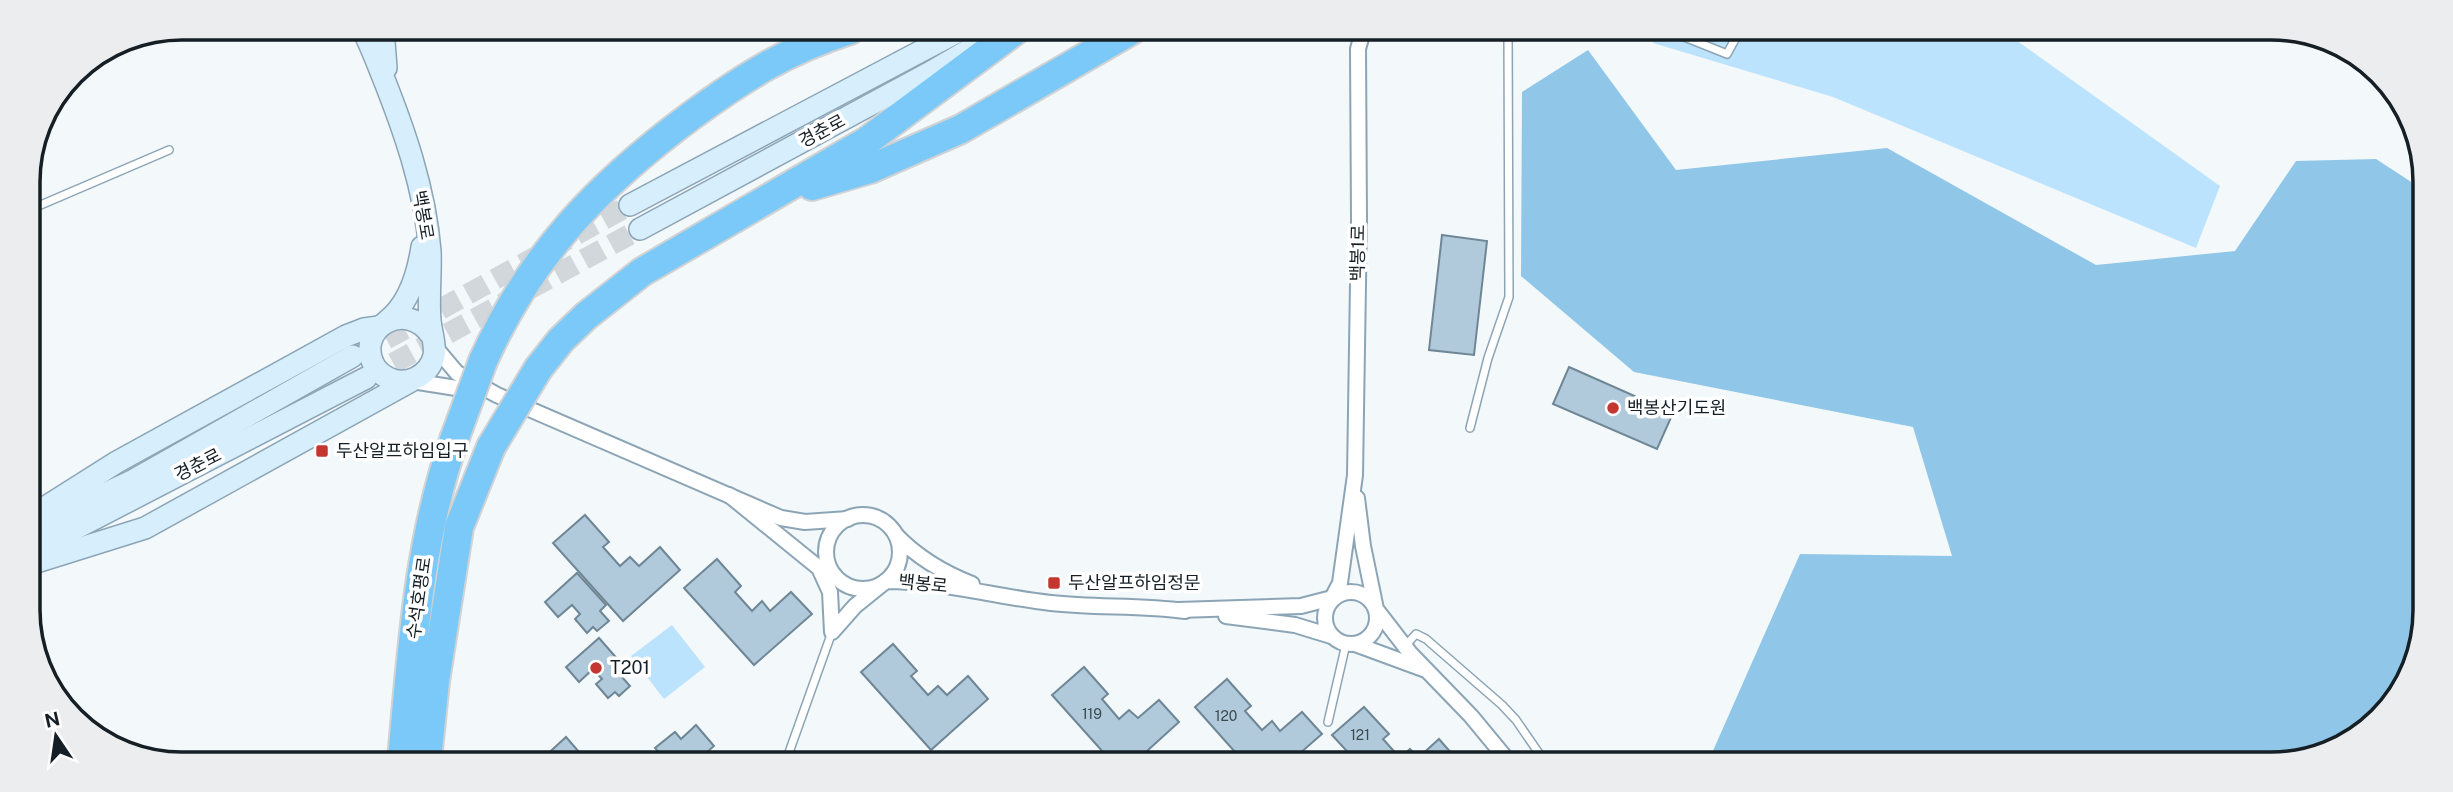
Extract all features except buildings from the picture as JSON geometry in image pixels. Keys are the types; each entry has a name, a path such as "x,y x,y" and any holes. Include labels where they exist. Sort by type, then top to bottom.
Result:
{"highway":[{"path":"758,70 798,40"},
{"path":"758,70 791,51 822,40"},
{"path":"769,199 867,141 1003,40"},
{"path":"769,199 870,169 961,129 1115,40"},
{"name":"수석호평로","path":"403,752 417,597 440,479 482,361 514,300 581,209 635,159 758,70"},
{"name":"수석호평로","path":"429,752 435,681 459,527 491,447 538,369 561,340 612,294 642,272 769,199"}],"street":[{"path":"367,40 392,98"},
{"path":"384,40 392,98"},
{"name":"경춘로","path":"630,205 942,40"},
{"name":"경춘로","path":"640,229 929,74 985,40"},
{"name":"백봉1로","path":"1332,598 1342,573 1355,475 1359,220 1358,49 1360,40"},
{"name":"백봉로","path":"392,98 415,173 426,224 430,249 433,342"},
{"path":"426,224 411,287 400,309 383,324 370,345 374,365 389,379 400,382 411,380 450,385 496,395"},
{"path":"40,511 117,462 334,343 364,329 407,318 426,327 433,342 457,373 496,395 781,518 805,522 848,519"},
{"path":"40,561 145,528 421,376 434,358 433,342"},
{"name":"경춘로","path":"40,524 134,480 353,356"},
{"name":"경춘로","path":"40,547 366,378"},
{"name":"백봉1로","path":"1355,475 1363,546 1376,609"},
{"path":"729,495 774,528 806,545 827,561"},
{"path":"729,495 818,568 830,592 832,632"},
{"path":"860,515 872,516 882,521 894,533 900,550 899,561 886,581 876,587 852,588 832,573 826,548 829,536 837,526 860,515"},
{"name":"백봉로","path":"894,533 905,545 950,575 1006,598"},
{"name":"백봉로","path":"832,632 855,606 886,581 941,584 1006,598 1059,604 1178,610 1294,625 1331,636"},
{"path":"1428,671 1331,636 1326,629 1324,613 1332,598 1347,591 1356,592 1372,601 1410,653 1428,671 1500,751"},
{"name":"백봉로","path":"1178,610 1301,606 1332,598"},
{"path":"1351,644 1364,641 1376,627 1376,609"}],"lane":[{"path":"1470,428 1488,358 1509,297 1508,40"},
{"path":"1692,40 1727,54 1735,40"},
{"path":"41,206 169,150"},
{"path":"792,752 832,632"},
{"path":"1406,645 1416,634 1426,639 1502,705 1521,726 1538,751"},
{"path":"1328,722 1351,644"}],"shaded area":[{"path":"1654,40 2016,40 2220,186 2196,248 1833,97 1653,43"},
{"path":"1588,50 1676,170 1887,148 2096,265 2235,251 2296,161 2376,159 2413,183 2413,609 2408,646 2389,689 2350,728 2316,744 2280,751 1713,751 1800,554 1952,556 1913,427 1634,372 1521,276 1522,92"},
{"path":"672,625 705,667 664,699 631,656"}],"tunnel":[{"path":"359,354 630,205"},
{"path":"366,378 640,229"}],"place":[{"name":"백봉산기도원","path":"1613,408"},
{"name":"두산알프하임입구","path":"322,451"},
{"name":"두산알프하임정문","path":"1054,583"},
{"name":"T201","path":"596,668"}]}
